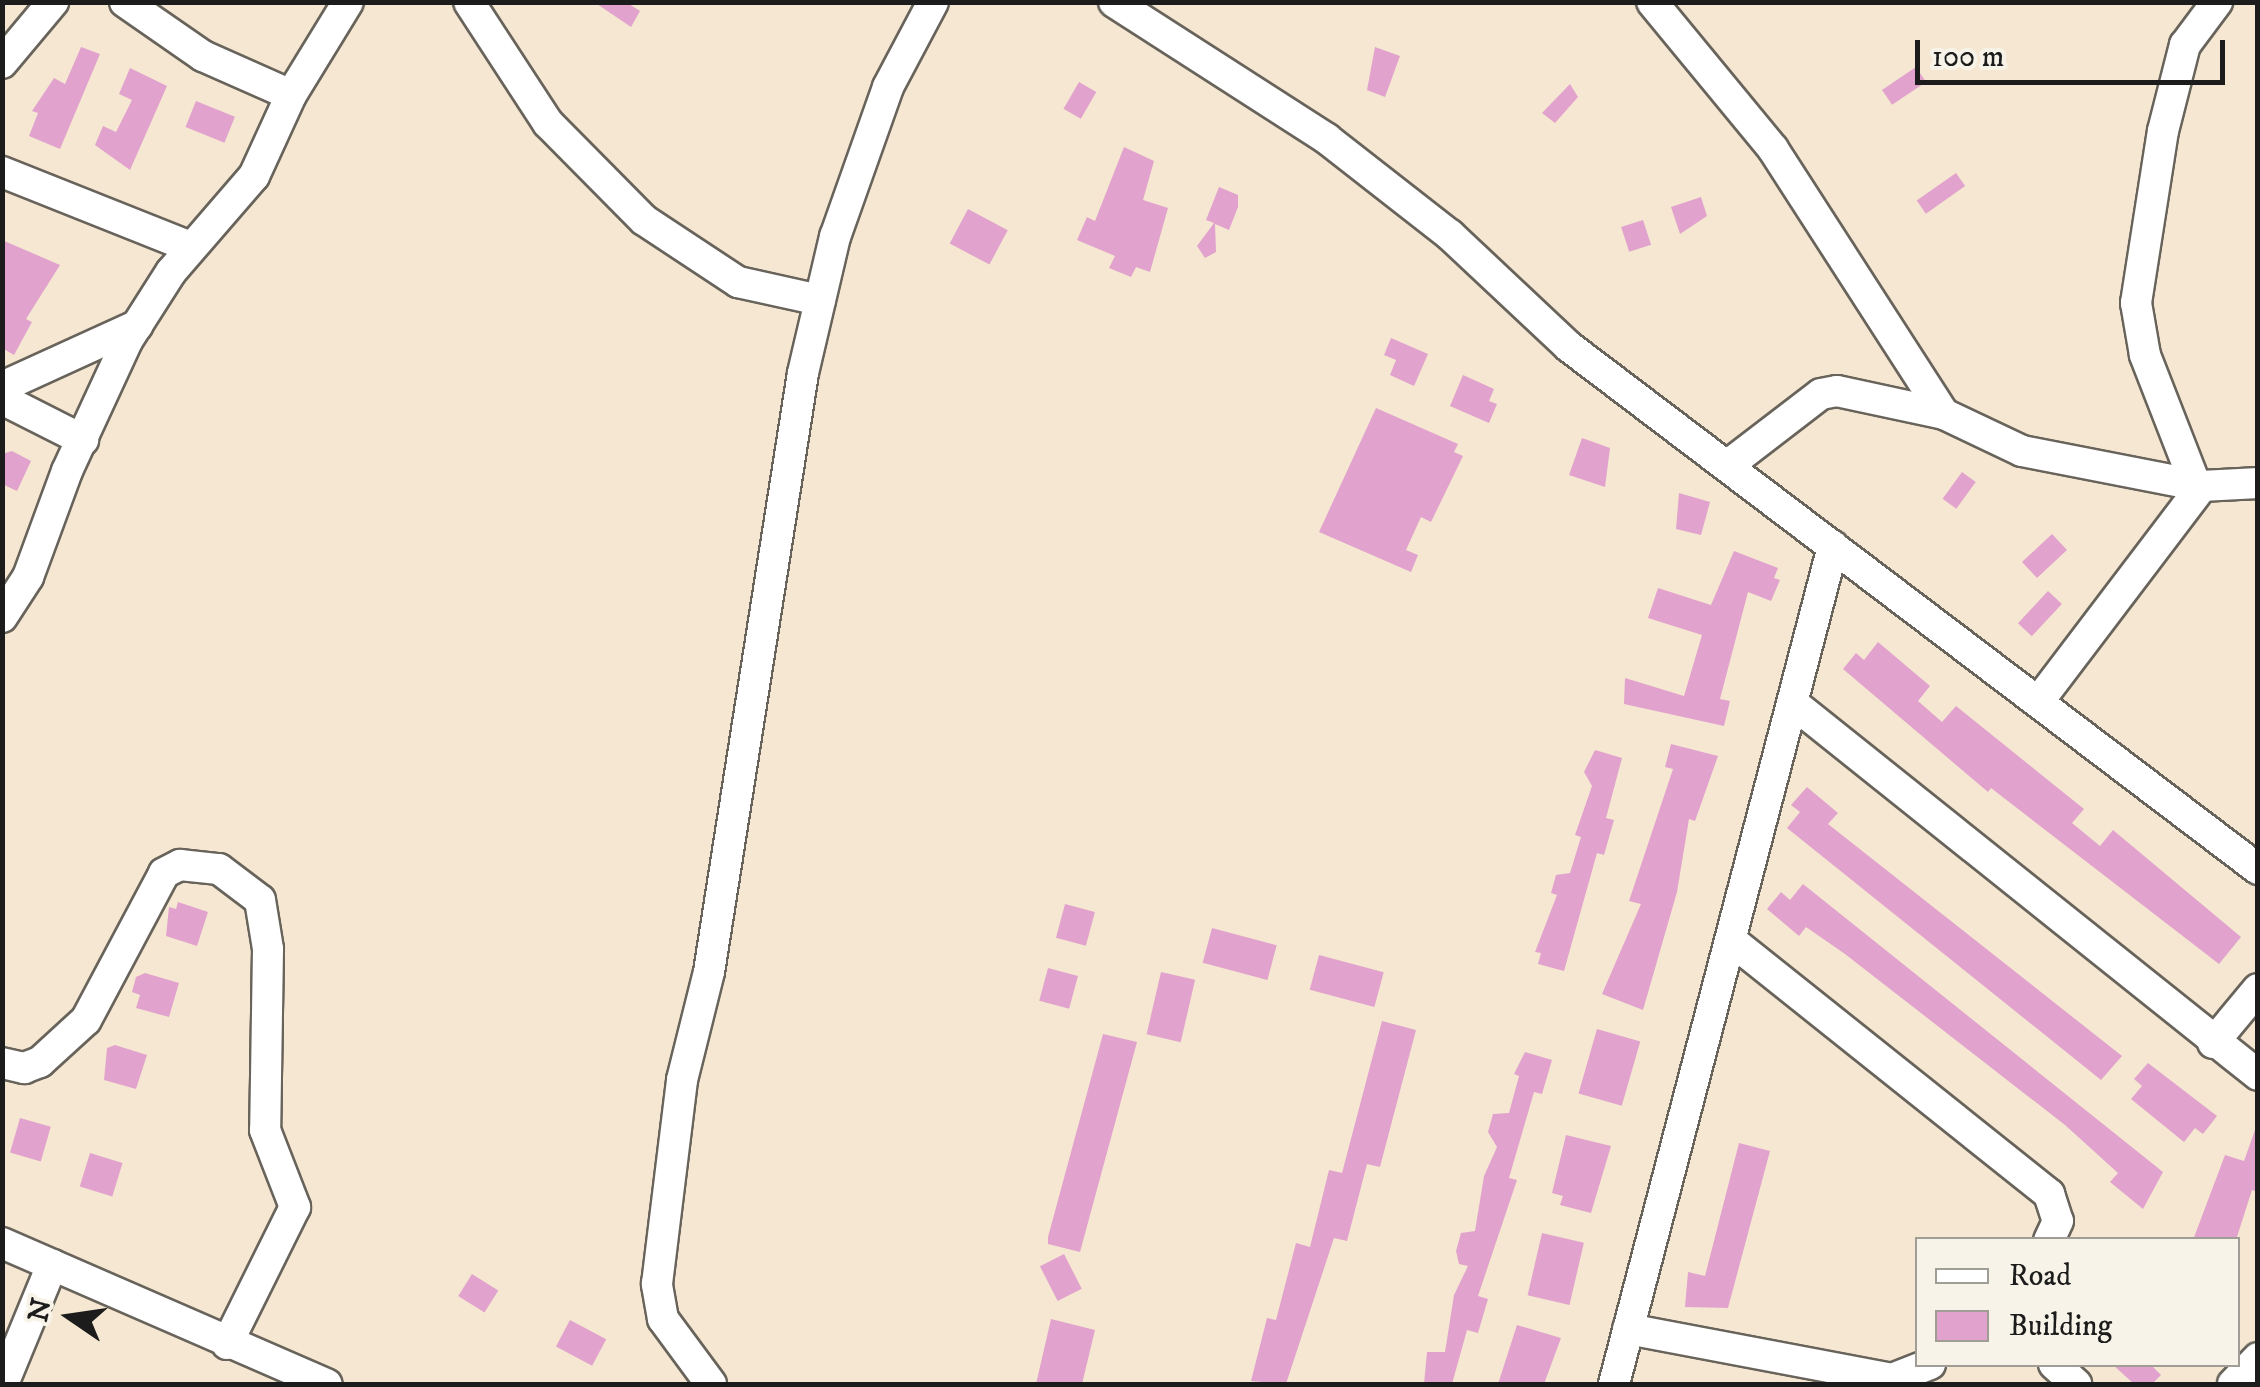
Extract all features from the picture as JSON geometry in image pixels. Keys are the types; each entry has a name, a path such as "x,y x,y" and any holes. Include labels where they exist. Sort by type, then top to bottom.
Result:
{"street":[{"path":"2,63 53,2"},
{"path":"125,2 203,56 291,95"},
{"path":"4,614 138,325 190,246 254,176 291,95 348,2"},
{"path":"469,2 548,122 644,220 738,282 820,300"},
{"path":"711,1384 663,1319 656,1284 660,1243 672,1196 682,1080 709,972 765,587 820,300 835,237 888,87 933,2"},
{"path":"1114,2 1328,139 1450,235 1568,346 2258,869"},
{"path":"1652,2 1772,149 1944,414"},
{"path":"2199,486 2144,355 2136,303 2163,131 2185,45 2218,2"},
{"path":"2,172 190,246"},
{"path":"2,387 138,325"},
{"path":"1727,466 1821,394 1864,396 1944,414 2022,451 2199,486 2258,483"},
{"path":"2,399 83,440"},
{"path":"2038,702 2199,486"},
{"path":"1614,1384 1834,546"},
{"path":"1794,704 2258,1075"},
{"path":"2,1063 24,1068 40,1062 86,1020 164,873 180,866 219,869 260,900 268,949 261,1095 270,1148 295,1206 227,1344"},
{"path":"1732,942 2049,1194 2058,1221 2050,1237"},
{"path":"2213,1042 2258,990"},
{"path":"2,1243 321,1384"},
{"path":"3,1384 52,1265"},
{"path":"1628,1329 1892,1379 1922,1367"},
{"path":"2233,1384 2258,1358"},
{"path":"2057,1367 2076,1384"}],"building":[{"path":"594,2 626,2 640,11 631,27"},
{"path":"81,47 100,54 60,149 29,136 38,113 32,111 54,78 65,84"},
{"path":"1375,47 1400,56 1385,97 1367,90"},
{"path":"1916,67 1926,82 1892,105 1882,90"},
{"path":"130,68 167,86 130,170 95,145 103,126 116,132 132,100 119,94"},
{"path":"1079,82 1096,92 1081,119 1064,109"},
{"path":"1570,84 1578,97 1555,123 1542,113"},
{"path":"196,101 235,117 224,143 186,127"},
{"path":"1124,147 1154,161 1143,200 1168,208 1150,272 1136,267 1131,277 1109,268 1115,256 1077,240 1087,217 1095,221"},
{"path":"1956,173 1965,186 1926,214 1917,201"},
{"path":"1219,187 1238,195 1238,207 1229,230 1215,224 1216,252 1205,258 1197,246 1214,223 1206,220"},
{"path":"1701,197 1707,216 1680,234 1671,207"},
{"path":"968,209 1008,230 989,265 950,243"},
{"path":"1643,220 1651,245 1629,252 1621,227"},
{"path":"2,240 60,265 26,319 32,322 14,355 2,348"},
{"path":"1391,338 1428,354 1414,386 1390,375 1396,360 1384,355"},
{"path":"1463,375 1494,389 1489,401 1497,404 1489,423 1450,406"},
{"path":"1376,408 1458,444 1454,452 1463,456 1431,522 1421,517 1406,550 1418,555 1411,572 1319,532"},
{"path":"1582,438 1610,448 1605,487 1569,475"},
{"path":"12,451 31,461 17,491 2,484 2,454"},
{"path":"1962,472 1976,482 1956,509 1943,499"},
{"path":"1679,493 1710,502 1701,535 1676,529"},
{"path":"2052,534 2067,550 2037,578 2022,562"},
{"path":"1734,551 1778,568 1774,578 1780,580 1771,601 1748,592 1720,699 1730,701 1724,726 1624,704 1625,678 1684,696 1702,635 1648,618 1658,588 1711,605"},
{"path":"2048,591 2062,604 2032,636 2018,623"},
{"path":"1878,642 1930,686 1918,701 1942,722 1956,706 2084,809 2072,823 2100,846 2113,830 2241,937 2219,964 1991,788 1988,792 1843,669 1856,653 1864,660"},
{"path":"1671,744 1718,756 1695,821 1689,819 1677,892 1643,1010 1602,994 1641,904 1629,901 1673,769 1665,767"},
{"path":"1595,750 1622,758 1606,818 1614,820 1604,855 1597,853 1564,971 1538,964 1541,953 1535,952 1557,895 1551,893 1556,875 1570,873 1581,837 1575,835 1592,786 1584,772"},
{"path":"1807,787 1838,813 1828,824 2122,1056 2101,1080 1787,828 1800,812 1791,805"},
{"path":"1803,884 2163,1172 2143,1209 2110,1182 2118,1173 2065,1125 1845,954 1806,927 1799,936 1767,909 1781,892 1790,900"},
{"path":"178,902 208,912 197,946 166,936 169,907 176,909"},
{"path":"1065,904 1095,912 1086,946 1056,938"},
{"path":"1212,928 1277,945 1267,980 1203,963"},
{"path":"1319,955 1384,972 1374,1007 1310,990"},
{"path":"1048,968 1078,976 1069,1009 1039,1001"},
{"path":"1161,972 1195,980 1181,1042 1147,1034"},
{"path":"145,973 179,983 169,1017 136,1008 140,995 132,992 136,977"},
{"path":"1382,1021 1416,1030 1380,1167 1367,1164 1347,1241 1334,1238 1286,1384 1251,1381 1267,1318 1276,1320 1296,1243 1310,1247 1329,1170 1342,1173"},
{"path":"1597,1029 1640,1041 1622,1106 1579,1093"},
{"path":"1103,1034 1137,1042 1080,1252 1048,1244 1048,1237"},
{"path":"115,1045 147,1055 136,1089 104,1080 107,1048"},
{"path":"1525,1052 1552,1060 1542,1094 1534,1092 1509,1178 1517,1180 1478,1296 1488,1299 1478,1333 1467,1330 1452,1384 1424,1384 1427,1352 1445,1352 1454,1295 1468,1266 1459,1264 1456,1251 1461,1233 1475,1231 1484,1176 1497,1147 1488,1132 1493,1114 1509,1113 1519,1076 1514,1074"},
{"path":"2148,1063 2217,1116 2203,1134 2195,1128 2184,1142 2131,1099 2142,1086 2134,1079"},
{"path":"20,1118 51,1127 41,1161 10,1153"},
{"path":"2255,1130 2258,1192 2252,1190 2237,1237 2194,1237 2225,1155 2244,1161"},
{"path":"1566,1135 1611,1146 1591,1213 1560,1205 1563,1196 1552,1193"},
{"path":"1739,1143 1770,1151 1728,1308 1685,1307 1688,1272 1705,1276"},
{"path":"90,1153 123,1163 112,1196 80,1186"},
{"path":"1542,1233 1584,1243 1570,1305 1528,1295"},
{"path":"1064,1254 1082,1289 1058,1301 1040,1266"},
{"path":"472,1274 498,1290 485,1312 458,1296"},
{"path":"1051,1319 1095,1330 1082,1384 1036,1384"},
{"path":"570,1320 606,1339 592,1366 556,1346"},
{"path":"1517,1325 1561,1338 1544,1384 1498,1384"},
{"path":"2115,1367 2153,1367 2161,1375 2152,1384 2134,1384"}]}
